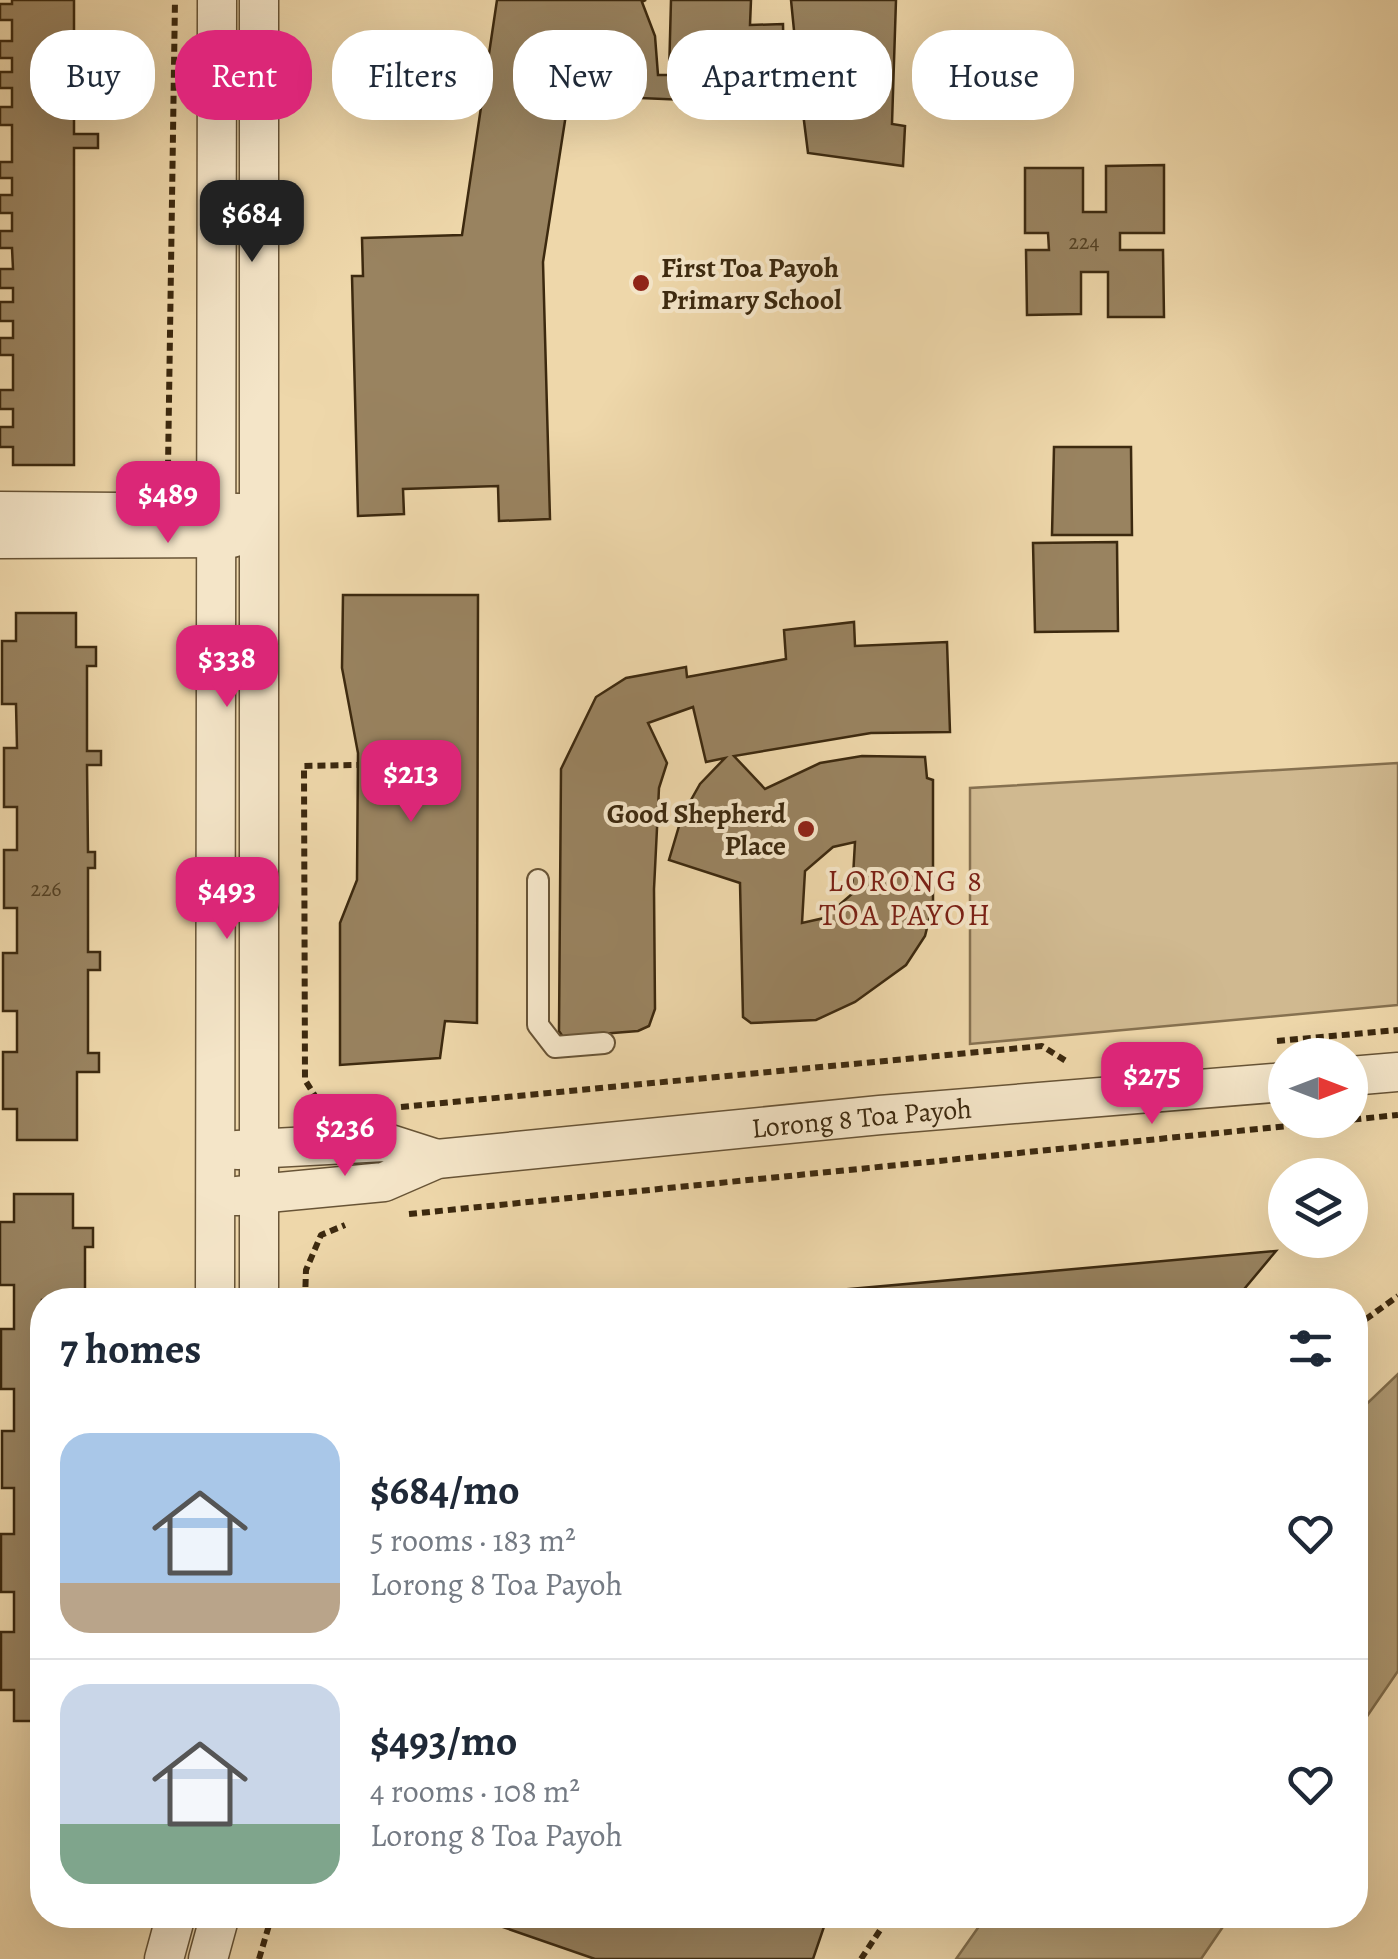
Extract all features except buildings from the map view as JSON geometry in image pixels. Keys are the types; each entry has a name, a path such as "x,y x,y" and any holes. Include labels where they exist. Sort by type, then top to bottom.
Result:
{"street":[{"path":"215,1288 217,0"},
{"path":"258,1288 259,0"},
{"path":"0,511 218,526"},
{"path":"0,539 260,526"},
{"path":"1368,1074 1398,1072"},
{"name":"Lorong 8 Toa Payoh","path":"216,1199 384,1182 437,1159 880,1114 1268,1083"},
{"name":"Lorong 8 Toa Payoh","path":"216,1151 384,1142 437,1159"},
{"path":"164,1959 172,1928"},
{"path":"208,1959 216,1928"}],"lane":[{"path":"538,880 538,1025 555,1048 604,1043"}],"path":[{"path":"168,467 175,0"},
{"path":"356,1144 355,1112 320,1104 305,1080 304,766 358,765"},
{"path":"1260,1043 1398,1030"},
{"path":"394,1108 1042,1046 1064,1061 1084,1060"},
{"path":"401,1214 1398,1116"},
{"path":"305,1288 306,1270 321,1236 362,1218 360,1182"},
{"path":"1368,1318 1398,1296"},
{"path":"259,1959 268,1928"},
{"path":"861,1959 881,1928"}],"shaded area":[{"path":"1398,763 1398,1005 970,1044 970,788"},
{"path":"1398,1374 1398,1671 1368,1715 1368,1403"},
{"path":"978,1928 1222,1928 1201,1959 956,1959"}],"place":[{"name":"First Toa Payoh Primary School","path":"641,283"},
{"name":"Good Shepherd Place","path":"806,829"}],"district":[{"name":"LORONG 8 TOA PAYOH","path":"906,898"}]}
